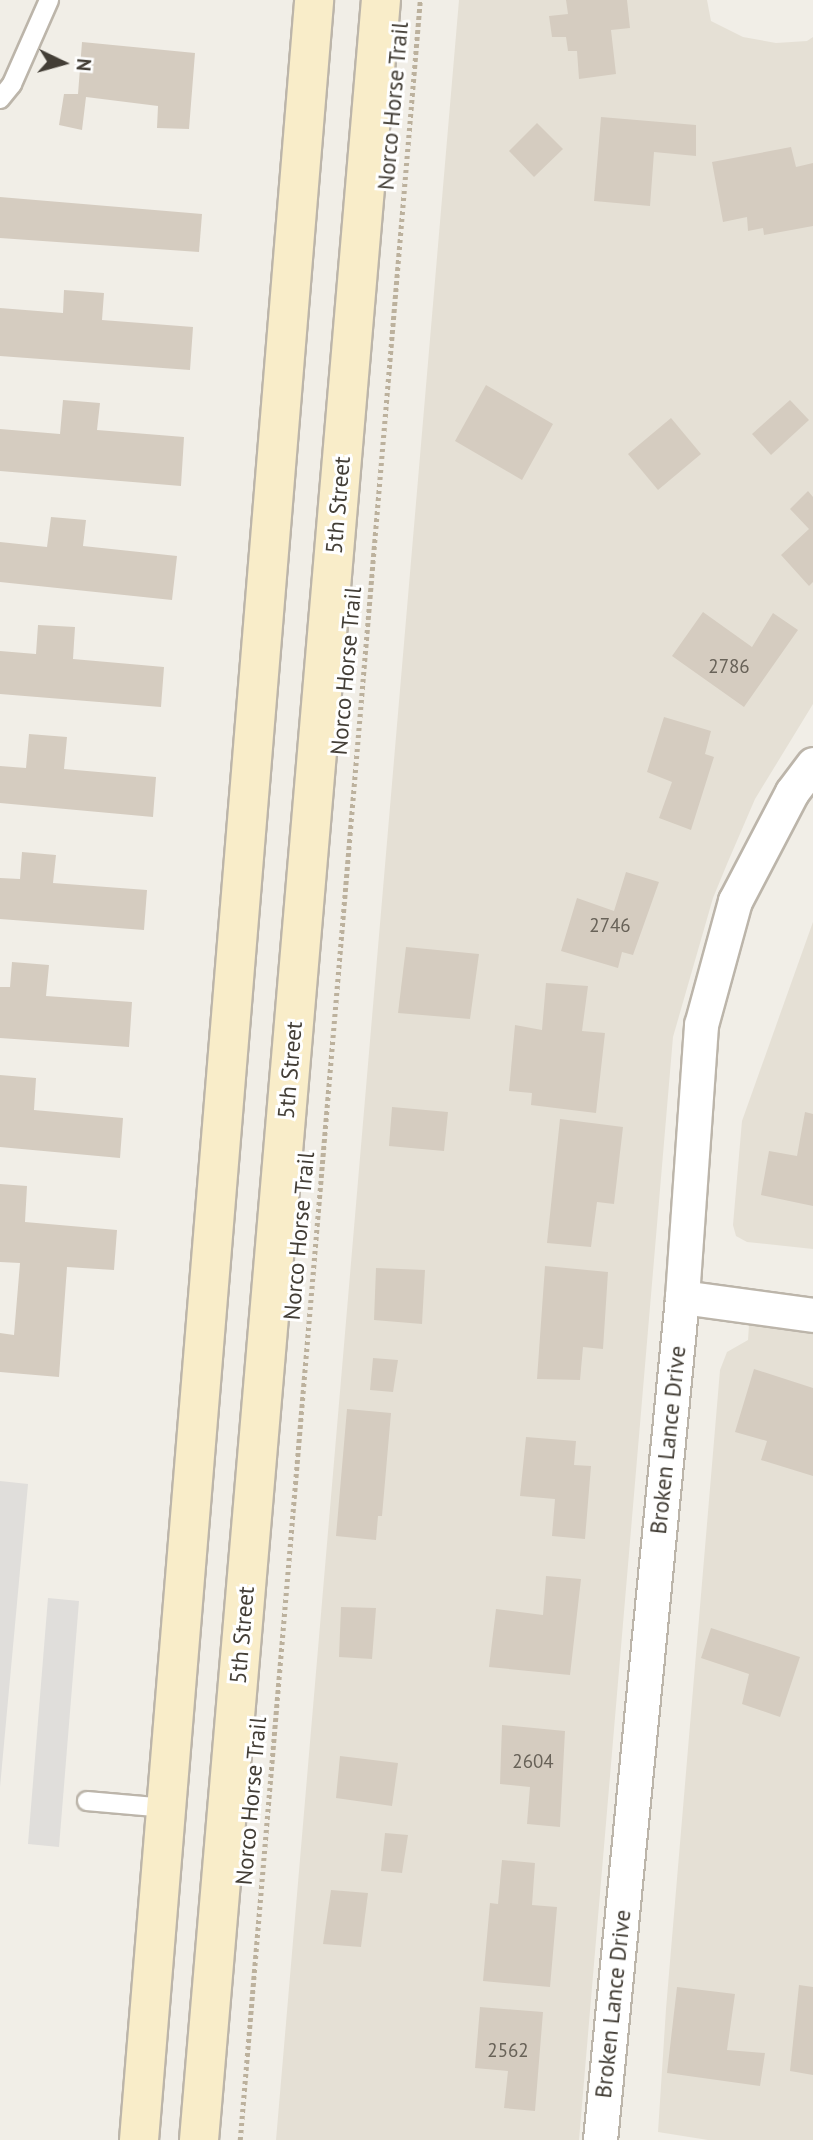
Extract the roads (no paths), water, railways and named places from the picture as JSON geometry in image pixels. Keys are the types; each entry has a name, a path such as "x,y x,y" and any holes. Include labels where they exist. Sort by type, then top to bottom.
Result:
{"street":[{"path":"139,2140 314,0"},
{"name":"5th Street","path":"199,2140 381,0"},
{"name":"Broken Lance Drive","path":"600,2140 682,1297 701,1025 734,901 792,792 813,764"},
{"path":"682,1297 813,1315"},
{"path":"166,1808 227,1812"}],"lane":[{"path":"0,99 12,84 49,0"},
{"path":"87,1801 166,1808"}]}
